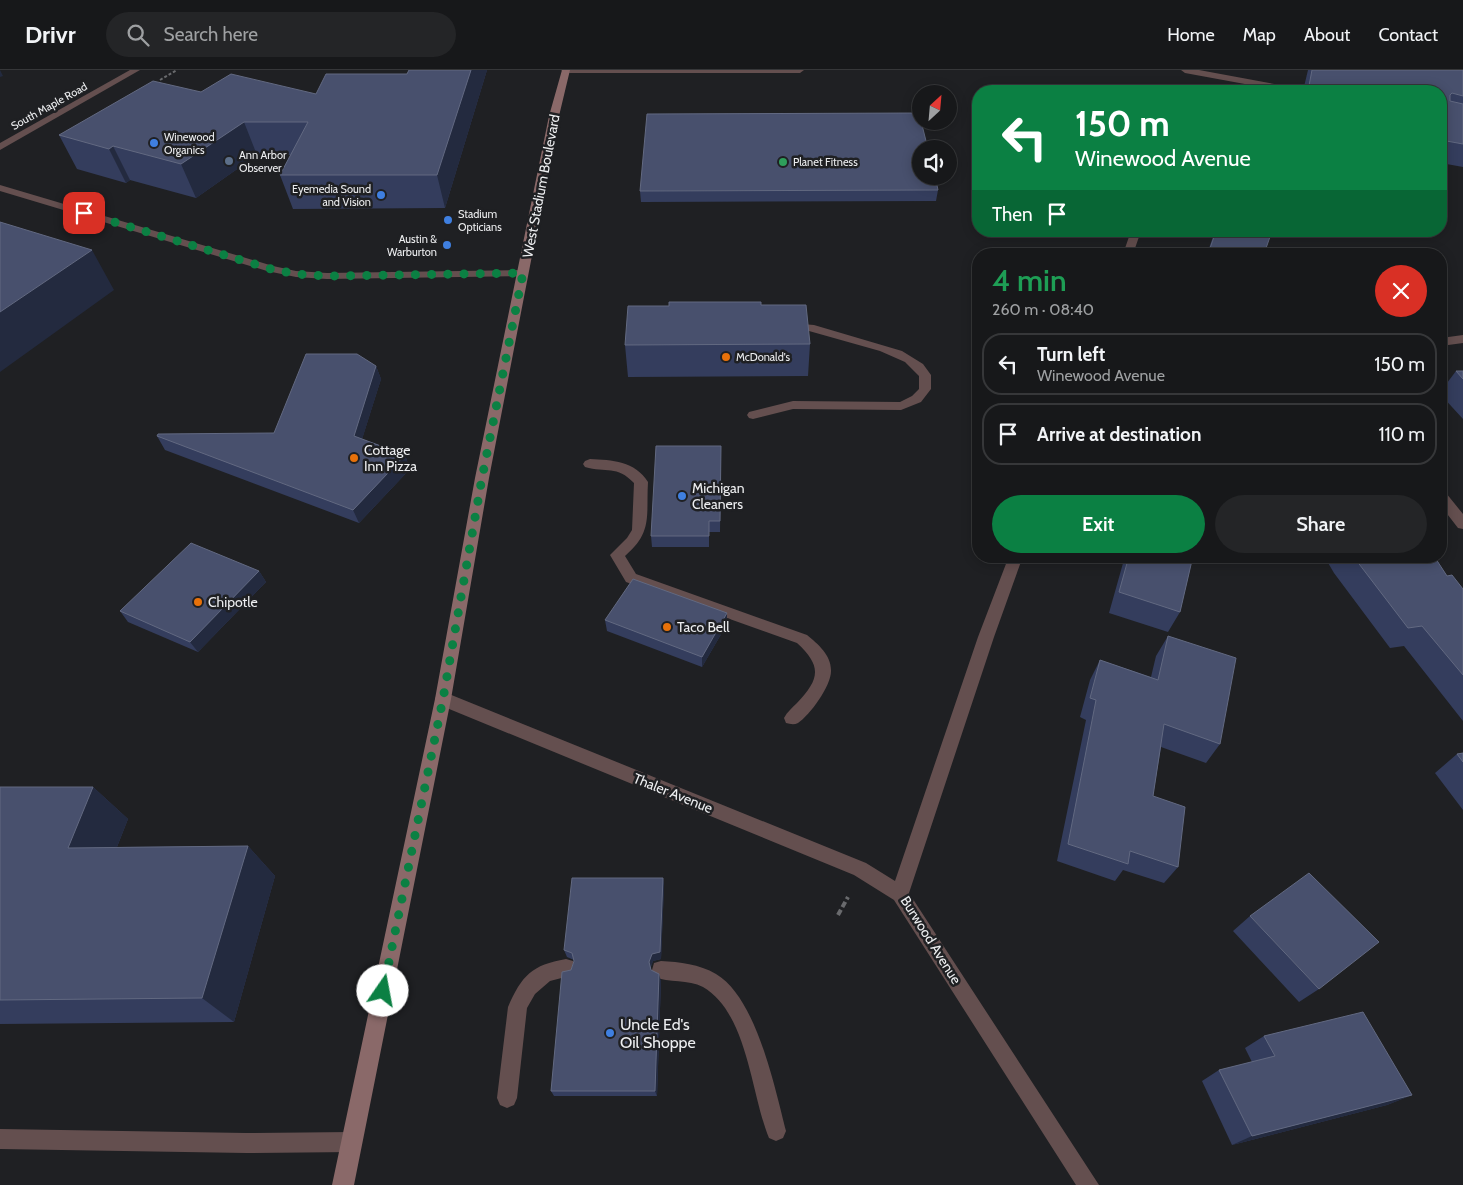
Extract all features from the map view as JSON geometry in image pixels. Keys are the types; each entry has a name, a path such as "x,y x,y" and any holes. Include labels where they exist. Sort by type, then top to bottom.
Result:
{"main road":[{"name":"West Stadium Boulevard","path":"343,1185 443,699 482,478 554,116 566,70"}],"street":[{"name":"South Maple Road","path":"0,147 136,70"},
{"path":"566,70 800,70"},
{"path":"1184,70 1265,85"},
{"path":"0,188 271,269 296,274 327,276 523,273"},
{"path":"753,416 793,405 901,406 916,400 926,389 927,380 922,370 910,360 893,352 809,327 780,327"},
{"path":"1447,341 1463,339"},
{"path":"590,464 619,465 632,471 641,482 639,530 632,542 617,554 631,578 802,639 815,649 824,662 822,679 816,695 792,718"},
{"path":"1447,504 1463,524"},
{"name":"Burwood Avenue","path":"1013,563 986,637 900,894 1088,1185"},
{"name":"Thaler Avenue","path":"443,699 860,869 900,894"},
{"path":"507,1098 518,1007 528,987 546,972 566,968"},
{"path":"661,970 693,973 716,985 734,1007 758,1058 776,1131"},
{"path":"0,1139 246,1143 352,1142"}],"path":[{"path":"838,915 849,896"}],"building":[{"path":"409,70 471,70 437,175 280,175 308,122 244,122 181,164 113,146 109,149 59,135 153,81 201,92 231,74 316,94 326,74 407,74"},
{"path":"1312,70 1463,70 1463,96 1452,93 1450,101 1463,104 1463,144 1447,141 1447,85 1309,85"},
{"name":"Planet Fitness","path":"912,113 912,130 923,130 926,140 912,140 912,185 937,185 938,190 640,191 647,114"},
{"path":"0,222 92,250 0,312"},
{"path":"1214,237 1270,237 1266,248 1210,248"},
{"path":"669,302 761,302 761,305 806,305 810,344 625,345 628,306 669,306"},
{"path":"306,354 357,354 376,366 354,436 405,455 353,510 157,436 158,434 274,433"},
{"path":"1456,371 1463,371 1463,379"},
{"name":"Michigan Cleaners","path":"656,446 721,446 720,521 709,521 709,536 651,536"},
{"name":"Chipotle","path":"191,543 259,571 190,642 120,611"},
{"path":"1127,563 1191,563 1180,612 1119,592"},
{"path":"1358,563 1439,563 1447,576 1452,575 1463,589 1463,675 1422,626 1408,628"},
{"name":"Taco Bell","path":"633,579 727,613 702,657 605,620"},
{"path":"1168,636 1236,658 1220,744 1164,724 1153,796 1185,807 1178,867 1130,851 1128,864 1068,844 1096,700 1090,698 1100,660 1158,680"},
{"path":"1463,753 1463,762 1457,754"},
{"path":"0,787 93,787 68,848 248,846 202,998 0,1000"},
{"path":"1309,873 1379,942 1319,989 1250,916"},
{"name":"Uncle Ed's Oil Shoppe","path":"572,878 663,878 660,952 652,954 649,962 651,970 659,974 655,1091 551,1091 562,972 571,970 574,961 572,953 564,950"},
{"path":"1363,1012 1412,1095 1252,1136 1219,1070 1275,1056 1264,1036"}],"place":[{"name":"Winewood Organics","path":"154,143"},
{"name":"Ann Arbor Observer","path":"229,161"},
{"name":"Planet Fitness","path":"783,162"},
{"name":"Eyemedia Sound and Vision","path":"381,195"},
{"name":"Stadium Opticians","path":"448,220"},
{"name":"Austin & Warburton","path":"447,245"},
{"name":"McDonald's","path":"726,357"},
{"name":"Cottage Inn Pizza","path":"354,458"},
{"name":"Michigan Cleaners","path":"682,496"},
{"name":"Chipotle","path":"198,602"},
{"name":"Taco Bell","path":"667,627"},
{"name":"Uncle Ed's Oil Shoppe","path":"610,1033"}],"route":[{"path":"84,213 271,269 296,274 327,276 523,273 482,478 443,699 383,991"}]}
